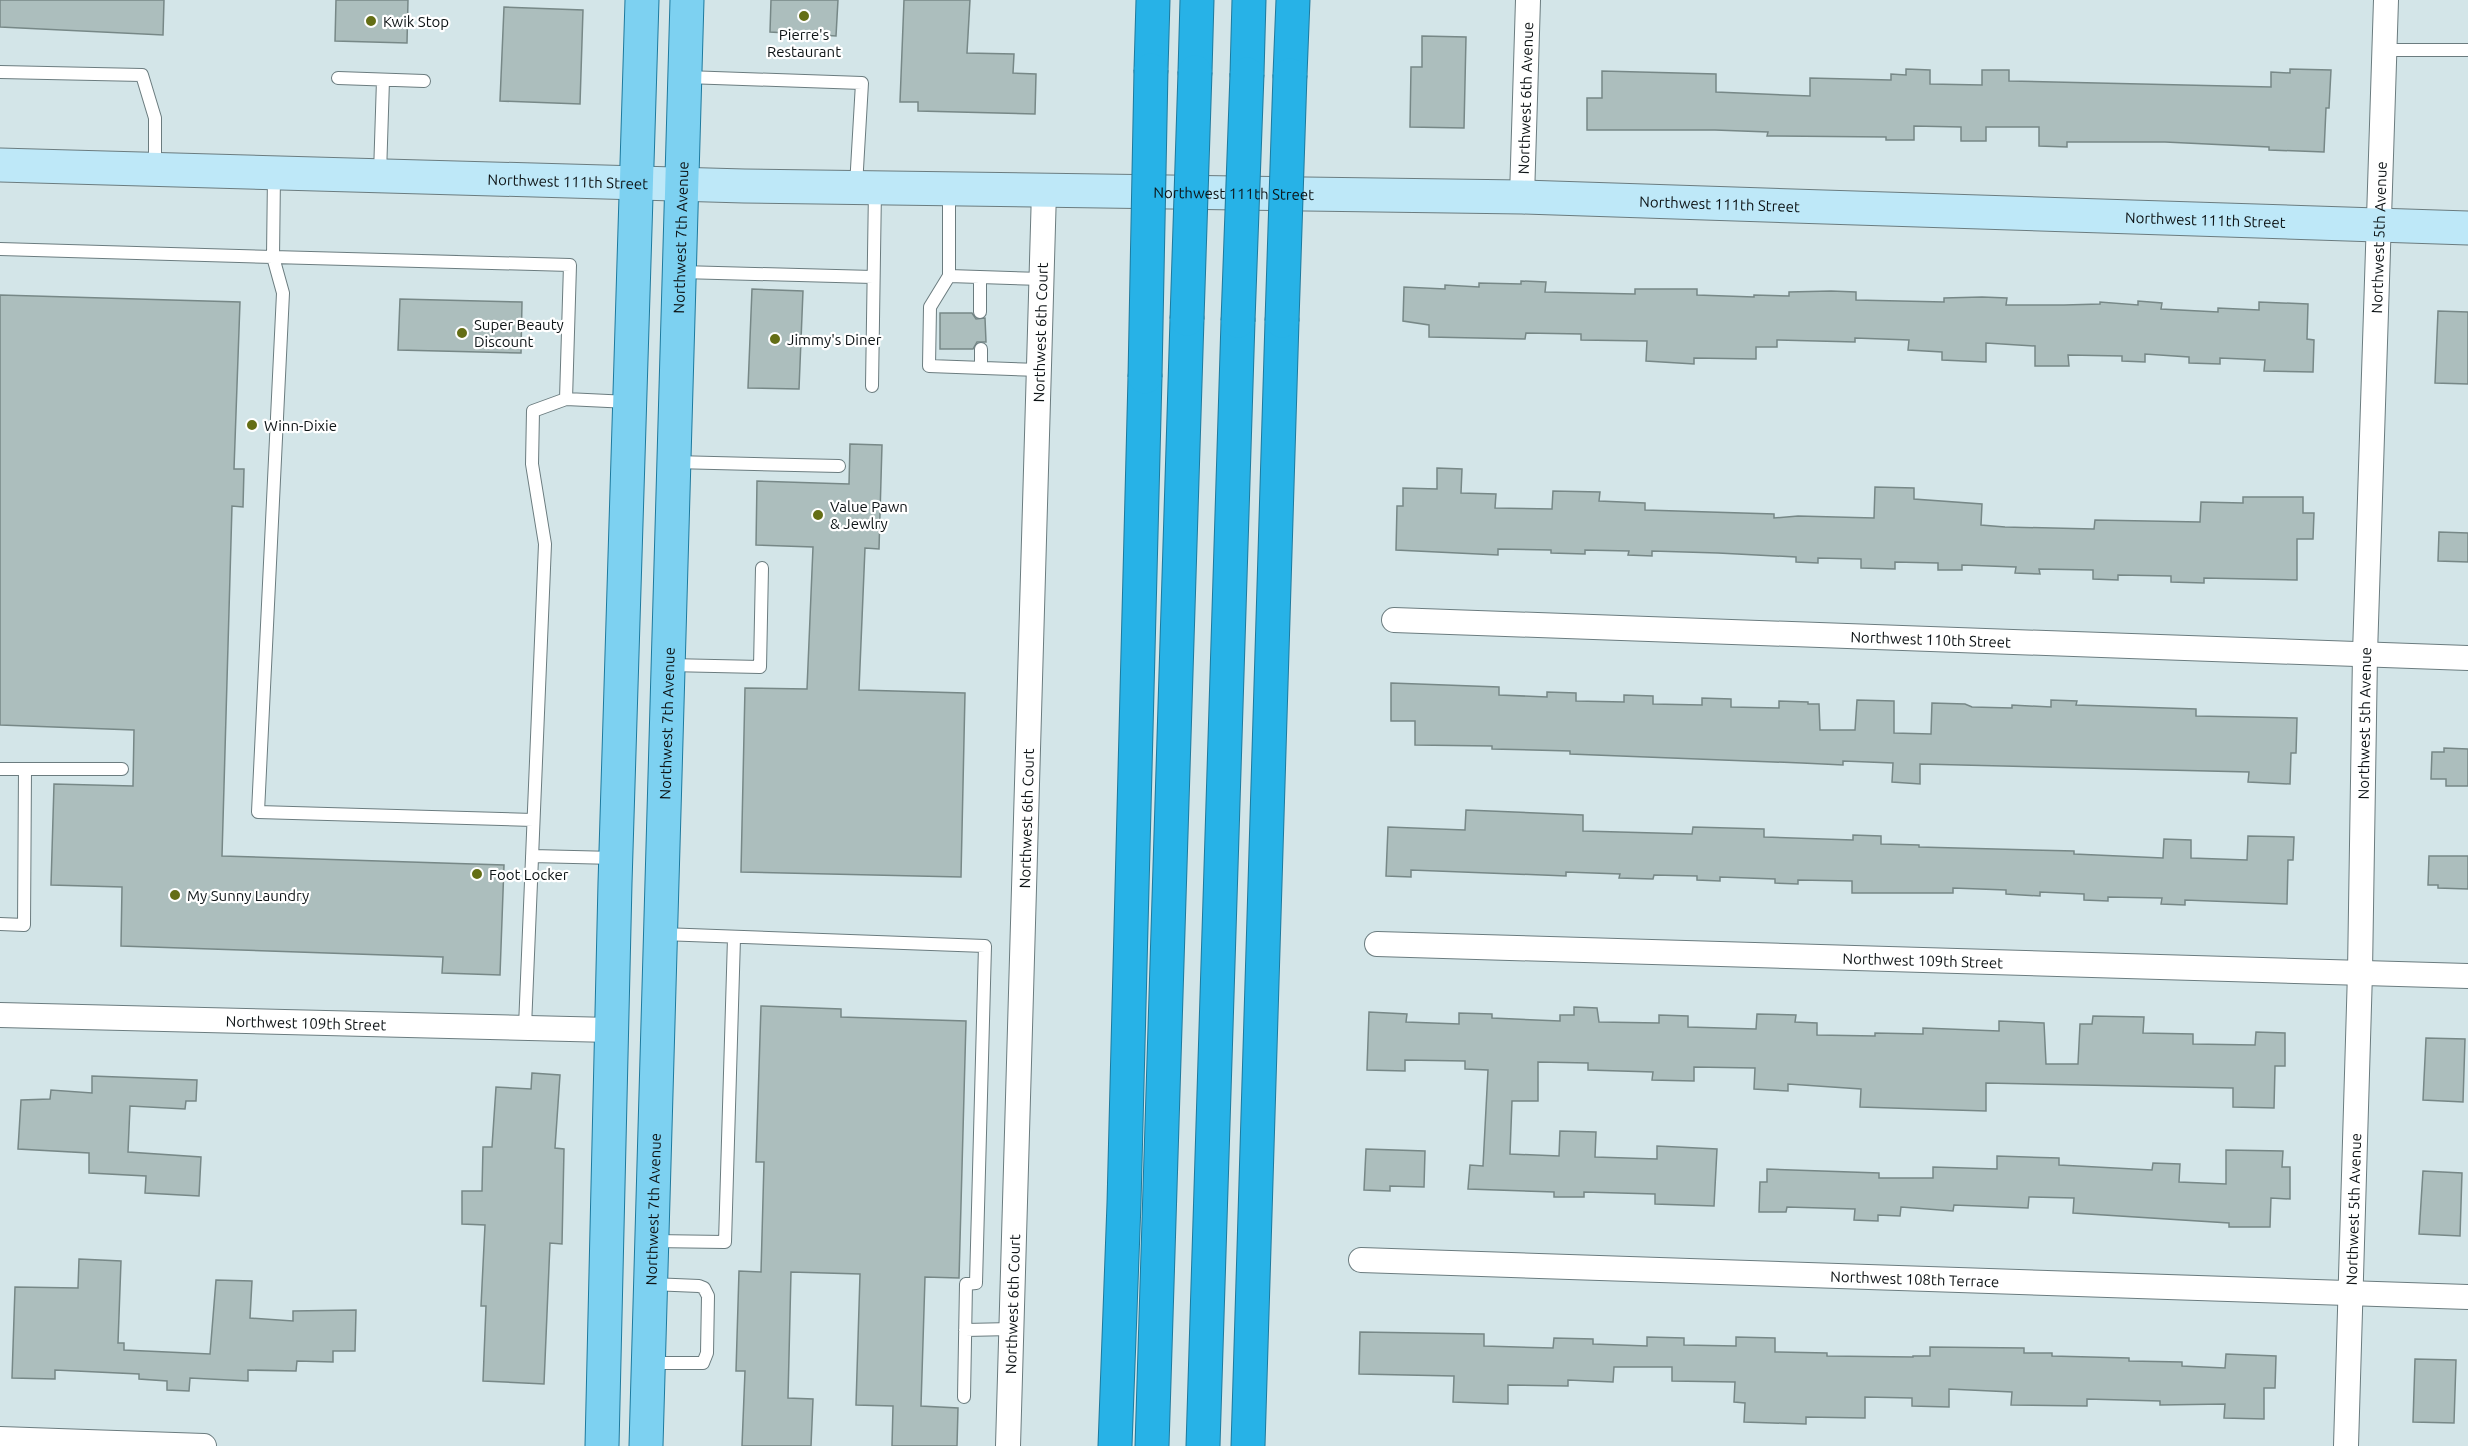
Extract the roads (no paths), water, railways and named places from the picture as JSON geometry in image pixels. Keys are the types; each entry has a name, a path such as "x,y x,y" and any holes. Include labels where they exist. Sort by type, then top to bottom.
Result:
{"highway":[{"path":"1115,1446 1124,1203 1153,0"},
{"path":"1152,1446 1197,0"},
{"path":"1203,1446 1249,0"},
{"path":"1248,1446 1293,0"}],"main road":[{"path":"602,1446 611,1030 642,0"},
{"name":"Northwest 7th Avenue","path":"646,1446 687,0"},
{"path":"620,719 635,805 634,874 660,934"},
{"path":"611,1030 636,1078 633,1163 651,1241"}],"street":[{"name":"Northwest 6th Avenue","path":"1522,197 1528,0"},
{"name":"Northwest 5th Avenue","path":"2346,1446 2360,972 2365,654 2386,0"},
{"name":"Northwest 111th Street","path":"0,165 380,177 866,188 1522,197 2468,228"},
{"name":"Northwest 6th Court","path":"1008,1446 1044,191"},
{"name":"Northwest 110th Street","path":"1394,620 2468,658"},
{"name":"Northwest 109th Street","path":"1377,944 2468,976"},
{"name":"Northwest 109th Street","path":"0,1015 611,1030"},
{"name":"Northwest 108th Terrace","path":"1361,1260 2468,1297"},
{"path":"0,1439 204,1446"}],"lane":[{"path":"2385,50 2468,50"},
{"path":"0,72 142,75 155,118 154,170"},
{"path":"685,77 862,83 866,188 873,277 872,386"},
{"path":"338,78 424,81"},
{"path":"380,177 383,80"},
{"path":"274,173 273,257 284,293 258,812 533,820"},
{"path":"950,189 949,276 930,307 929,366 1040,370"},
{"path":"0,249 570,266 566,399"},
{"path":"680,272 873,277"},
{"path":"949,276 1042,279"},
{"path":"980,277 980,312"},
{"path":"981,349 981,368"},
{"path":"525,1027 545,543 532,464 533,411 566,399 630,402"},
{"path":"673,462 839,466"},
{"path":"668,665 760,667 762,568"},
{"path":"0,769 122,769"},
{"path":"0,924 24,925 25,769"},
{"path":"532,856 616,858"},
{"path":"660,934 985,946 976,1283 966,1284 964,1397"},
{"path":"651,1241 726,1242 734,938"},
{"path":"648,1362 699,1364 704,1363 707,1353 707,1292 699,1286 650,1284"},
{"path":"965,1330 1012,1329"}],"place":[{"name":"Pierre's Restaurant","path":"804,16"},
{"name":"Kwik Stop","path":"371,21"},
{"name":"Super Beauty Discount","path":"462,333"},
{"name":"Jimmy's Diner","path":"775,339"},
{"name":"Winn-Dixie","path":"252,425"},
{"name":"Value Pawn & Jewlry","path":"818,515"},
{"name":"Foot Locker","path":"477,874"},
{"name":"My Sunny Laundry","path":"175,895"}]}
